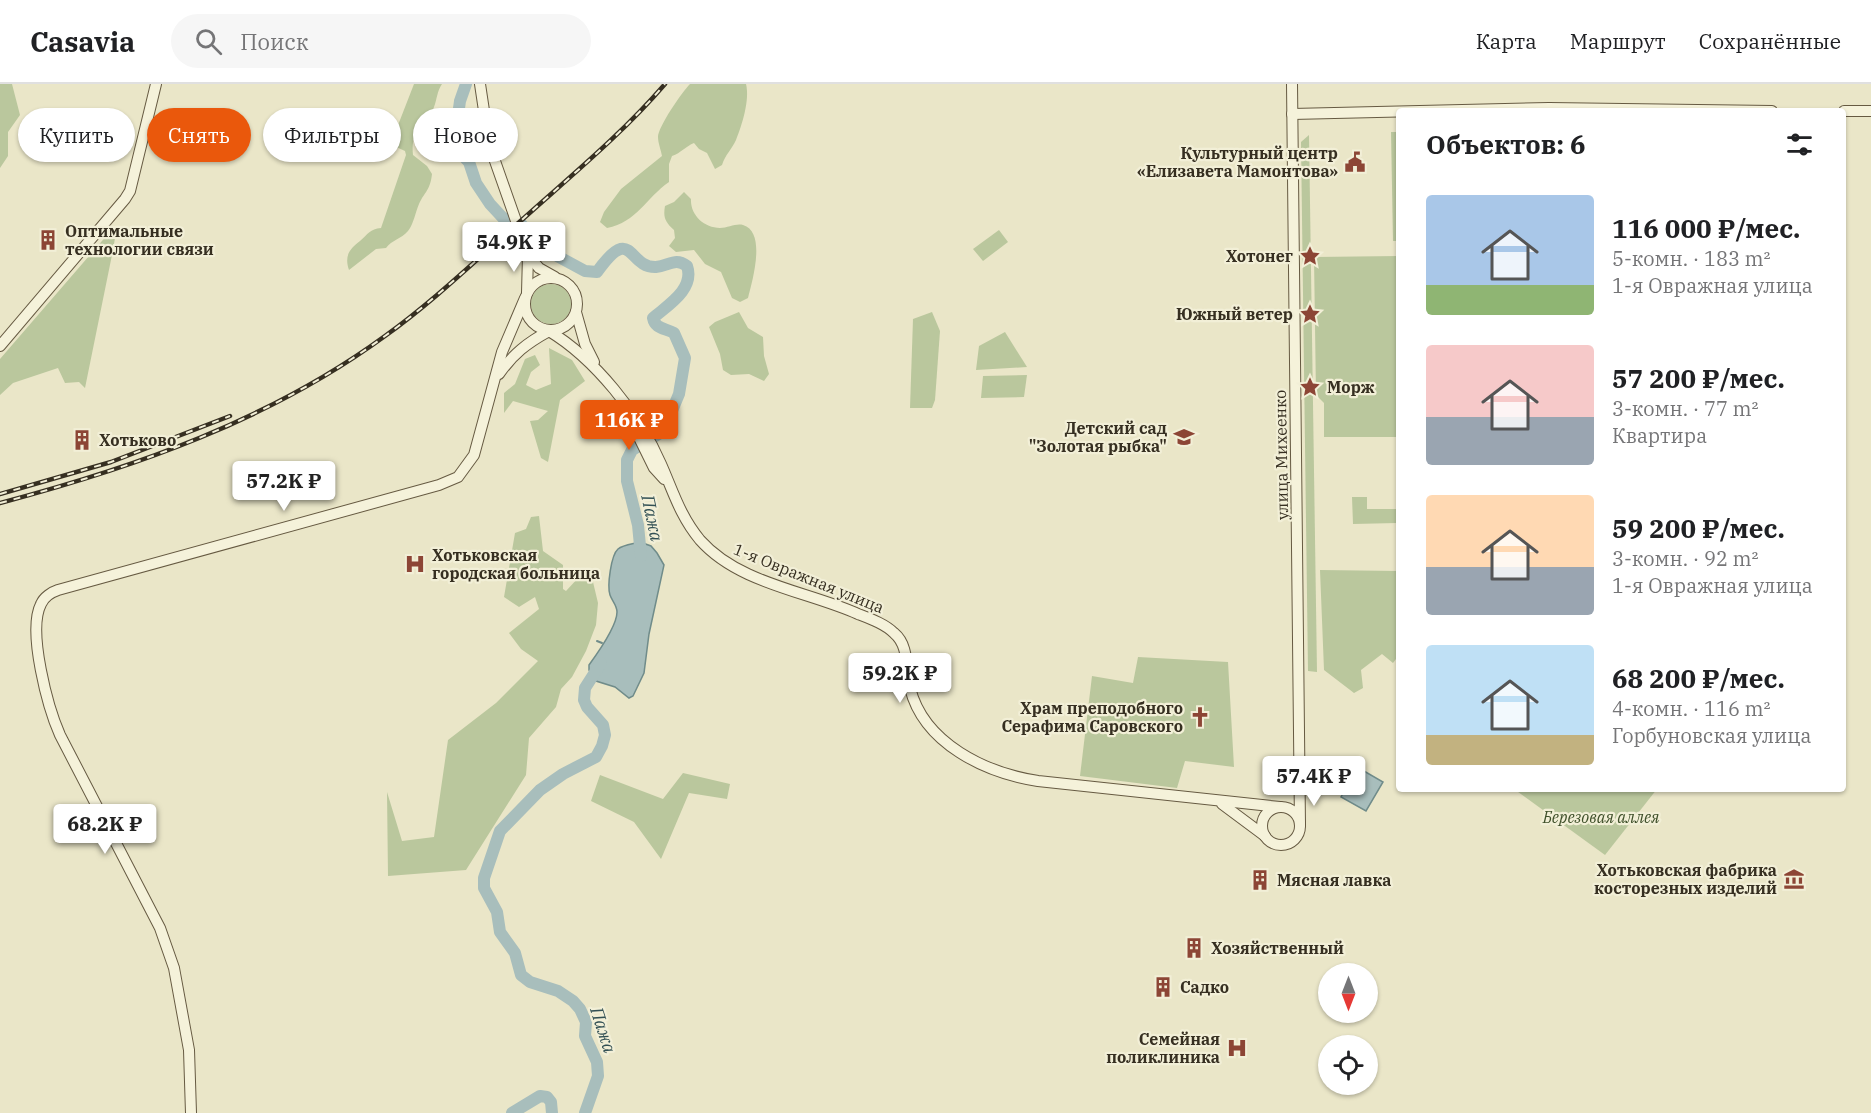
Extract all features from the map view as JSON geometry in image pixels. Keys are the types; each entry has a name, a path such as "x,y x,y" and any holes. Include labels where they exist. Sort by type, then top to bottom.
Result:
{"street":[{"path":"0,346 118,209 130,191 156,84"},
{"path":"480,84 486,129 500,179 528,255 539,268 572,288 578,304 576,312 566,327 549,331 528,342 513,355 496,378"},
{"name":"улица Михеенко","path":"1292,84 1300,825"},
{"path":"1846,111 1871,111"},
{"path":"1292,114 1396,112"},
{"path":"528,255 525,312 529,320 534,325 571,344 598,370"},
{"path":"191,1113 189,1050 174,968 160,928 60,735 48,707 38,649 38,618 41,604 49,595 58,590 448,482 464,471 474,455 502,352 526,296 540,280 559,279"},
{"path":"576,312 585,344 598,370"},
{"name":"1-я Овражная улица","path":"598,370 632,419 668,484 677,506 699,538 728,563 758,577 850,610 895,633 904,649 909,686 918,709 936,732 973,761 1003,774 1020,778 1216,802"},
{"path":"1267,838 1263,820 1270,811 1296,800 1300,789"},
{"path":"1216,802 1282,807 1295,813 1300,825 1298,835 1290,843 1275,844 1235,811 1216,802"}],"green space":[{"path":"0,84 12,84 18,108 18,118 8,132 8,156 0,168"},
{"path":"414,84 442,84 434,108 413,108 413,162 422,162 432,174 430,184 408,231 386,248 376,249 349,270 347,260 351,250 369,232 381,228 406,155 405,151 401,149 401,117"},
{"path":"690,84 746,84 747,97 743,120 736,140 722,165 715,169 707,153 694,143 691,144 672,156 669,164 669,182 626,221 607,228 600,222 604,212 621,189 662,156 658,139 659,132 671,110"},
{"path":"1391,132 1396,132 1396,241 1393,241"},
{"path":"1309,135 1317,672 1308,671 1301,142"},
{"path":"684,192 691,199 691,205 699,220 709,226 720,228 743,225 750,229 754,237 756,258 748,298 740,302 732,298 721,272 705,264 694,250 676,252 669,246 675,238 674,230 665,219 665,206 674,202"},
{"path":"999,230 1008,242 983,261 973,249"},
{"path":"108,234 113,234 115,238 85,388 79,382 65,383 58,368 13,383 0,395 0,359"},
{"path":"1396,256 1396,437 1324,437 1324,403 1316,395 1314,257"},
{"path":"551,284 565,290 571,304 565,318 551,324 537,318 531,304 537,290"},
{"path":"739,312 748,328 763,337 764,356 769,374 764,381 749,374 731,375 723,370 720,354 709,327"},
{"path":"932,312 940,331 935,400 932,408 910,408 913,319"},
{"path":"1005,332 1027,367 976,370 979,346"},
{"path":"549,348 572,360 585,381 560,400 548,462 541,458 530,421 538,420 548,411 513,401 504,413 504,393 515,384 525,359 535,355 540,365 531,372 526,385 536,390 551,384"},
{"path":"1027,375 1024,397 981,398 983,376"},
{"path":"1352,497 1367,497 1367,509 1396,509 1396,523 1353,524"},
{"path":"539,516 543,551 563,565 563,589 566,591 579,577 593,582 598,603 596,625 586,651 572,677 561,689 556,707 529,738 526,775 466,870 388,876 387,792 402,841 434,837 448,740 496,703 538,661 521,649 509,633 539,609 535,597 519,607 504,597 515,533 526,529 531,517"},
{"path":"1320,570 1396,571 1396,659 1393,663 1382,654 1361,670 1363,688 1354,693 1324,670"},
{"path":"1138,657 1228,662 1234,767 1185,761 1177,788 1080,776 1092,676 1133,683"},
{"path":"683,773 730,784 727,799 689,793 661,859 634,822 591,801 600,775 663,799"},
{"name":"Березовая аллея","path":"1518,792 1655,792 1605,855"}],"water":[{"path":"640,542 651,546 664,565 649,634 644,673 633,696 629,698 615,687 596,681 589,670 589,665 606,640 616,618 617,610 609,591 613,557 618,549"},
{"path":"1357,767 1383,782 1366,811 1341,797"}],"waterway":[{"name":"Пажа","path":"466,84 460,101 454,145 469,162 476,183 490,204 503,218 519,222 540,244 585,271 597,272 617,250 624,249 647,265 656,267 679,262 687,266 687,282 684,289 653,318 658,326 674,333 685,358 679,394 666,425 660,433 632,450 627,460 627,481 638,525 641,556"},
{"path":"597,641 602,643"},
{"name":"Пажа","path":"585,1113 598,1076 597,1062 585,1036 586,1022 573,1001 558,991 530,982 521,975 515,953 500,932 497,912 484,888 484,878 500,831 540,790 563,774 596,757 602,746 605,735 603,725 587,707 584,700 585,688 601,663"},
{"name":"Пажа","path":"512,1113 540,1096 547,1097 551,1102 552,1113"}],"railway":[{"path":"0,503 101,474 200,438 249,416 341,366 403,323 456,279 597,153 665,84"},
{"path":"0,494 111,462 230,416"}],"place":[{"name":"Культурный центр «Елизавета Мамонтова»","path":"1355,162"},
{"name":"Оптимальные технологии связи","path":"48,240"},
{"name":"Хотонег","path":"1310,256"},
{"name":"Южный ветер","path":"1310,314"},
{"name":"Морж","path":"1310,387"},
{"name":"Детский сад \"Золотая рыбка\"","path":"1184,437"},
{"name":"Хотьково","path":"82,440"},
{"name":"Хотьковская городская больница","path":"415,564"},
{"name":"Храм преподобного Серафима Саровского","path":"1200,717"},
{"name":"Хотьковская фабрика косторезных изделий","path":"1794,879"},
{"name":"Мясная лавка","path":"1260,880"},
{"name":"Хозяйственный","path":"1194,948"},
{"name":"Садко","path":"1163,987"},
{"name":"Семейная поликлиника","path":"1237,1048"}]}
